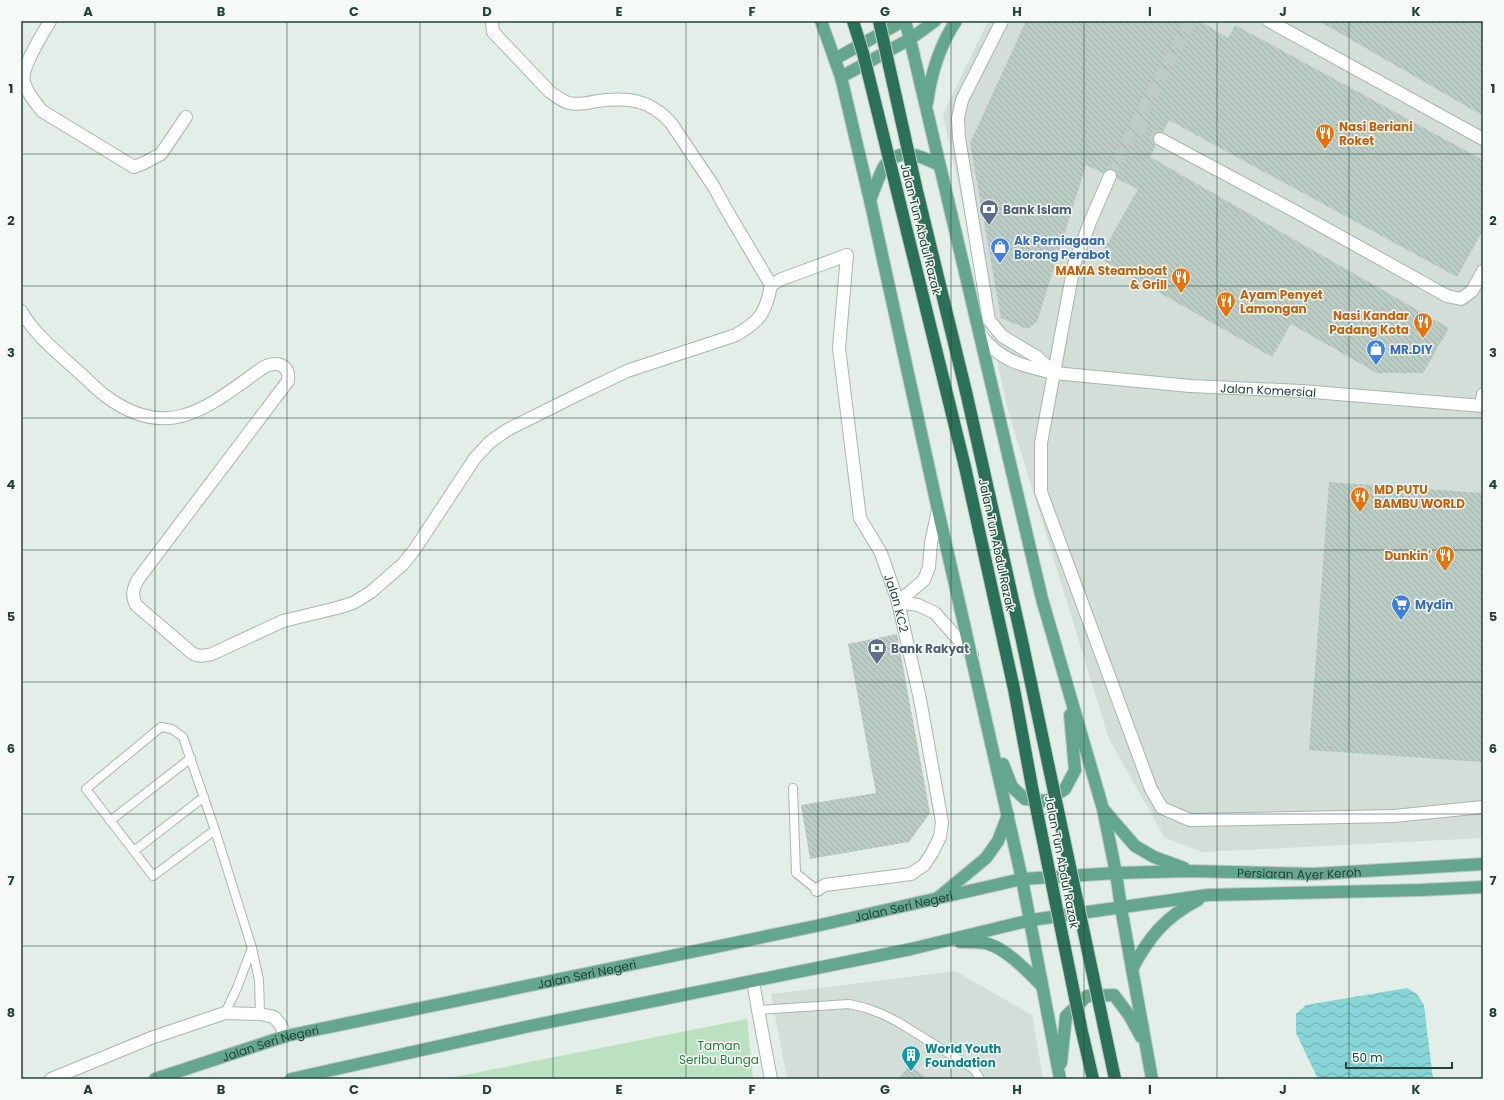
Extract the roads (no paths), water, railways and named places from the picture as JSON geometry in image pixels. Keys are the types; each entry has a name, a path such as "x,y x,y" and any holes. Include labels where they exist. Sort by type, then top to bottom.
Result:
{"highway":[{"name":"Jalan Tun Abdul Razak","path":"853,21 863,52 965,467 1014,689 1032,787 1080,1024 1093,1079"},
{"name":"Jalan Tun Abdul Razak","path":"879,21 917,191 967,396 1021,636 1115,1079"}],"main road":[{"path":"821,21 841,77 870,200 938,510 986,716 1031,920 1059,1078"},
{"path":"835,59 904,21 910,39 978,333 1042,599 1103,809 1116,873 1152,1079"},
{"path":"841,77 910,39 935,21"},
{"path":"926,110 930,80 938,55 949,31 956,21"},
{"path":"870,200 885,165 899,154 916,155 939,164"},
{"path":"986,716 1012,787 1025,799 1047,801 1065,789 1075,770 1067,686"},
{"path":"1103,809 1136,846 1154,857 1189,870"},
{"path":"937,899 986,858 998,841 1008,815"},
{"name":"Persiaran Ayer Keroh","path":"1116,873 1189,870 1314,874 1483,864"},
{"name":"Jalan Seri Negeri","path":"155,1079 286,1036 816,926 1022,880 1116,873"},
{"name":"Persiaran Ayer Keroh","path":"1031,920 1208,895 1483,887"},
{"path":"1132,969 1145,945 1162,924 1184,907 1208,895"},
{"path":"291,1079 530,1026 950,941 1031,920"},
{"path":"950,941 986,944 999,950 1022,966 1042,986"},
{"path":"1059,1078 1066,1016 1088,996 1114,995 1129,1015 1146,1048"}],"street":[{"path":"50,21 27,64 23,80 32,98 42,111 134,167 161,154 186,117"},
{"path":"21,311 32,327 48,344 106,397 132,412 149,417 179,417 198,412 271,363 279,364 285,367 288,374 288,381 139,578 134,587 132,597 136,605 192,653 197,656 204,656 283,621 337,608 353,602 371,592 403,564 460,477 474,458 490,442 525,420 628,371 736,335 752,326 763,314 769,300 771,285 714,187 671,123 654,107 642,102 615,99 577,104 568,103 559,98 550,92 493,32 492,21"},
{"path":"1002,21 962,100 958,118 959,138 989,320 1002,336 1037,357 1054,373"},
{"path":"1269,21 1483,138"},
{"path":"1160,139 1300,214 1447,296 1461,299 1467,295 1472,291 1483,271"},
{"path":"1110,176 1090,222 1074,265 1041,443 1041,492 1151,788 1162,808 1190,820 1394,816 1483,807"},
{"name":"Jalan KC2","path":"771,285 782,279 847,255 839,348 860,518 881,553 898,602 920,699 942,822 940,837 924,865 911,874 825,885 817,890"},
{"name":"Jalan Komersial","path":"978,333 988,346 1001,355 1018,363 1054,373 1190,386 1301,391 1482,406"},
{"path":"1482,406 1483,394"},
{"path":"898,602 924,580 929,567 931,543 938,510"},
{"path":"898,602 918,605 935,613 972,655"},
{"path":"753,981 771,1079"},
{"path":"51,1079 151,1038 225,1013 260,1014 274,1017 280,1024 286,1036"}],"lane":[{"path":"215,830 153,876 86,789 161,726 172,729 183,737 215,830 252,948 259,980 260,1014"},
{"path":"110,821 190,758"},
{"path":"793,788 796,873 817,890"},
{"path":"134,851 204,797"},
{"path":"225,1013 237,988 252,948"},
{"path":"758,1010 849,1004 866,1008 898,1022 974,1069 980,1079"}],"water":[{"path":"1407,988 1417,994 1424,1005 1433,1079 1318,1079 1296,1033 1296,1014 1306,1005"}],"tunnel":[{"path":"1110,176 1135,125 1191,21"},
{"path":"1135,125 1160,139"}],"place":[{"name":"Nasi Beriani Roket","path":"1325,150"},
{"name":"Bank Islam","path":"989,226"},
{"name":"Ak Perniagaan Borong Perabot","path":"1000,264"},
{"name":"MAMA Steamboat & Grill","path":"1181,294"},
{"name":"Ayam Penyet Lamongan","path":"1226,318"},
{"name":"Nasi Kandar Padang Kota","path":"1423,339"},
{"name":"MR.DIY","path":"1376,366"},
{"name":"MD PUTU BAMBU WORLD","path":"1360,513"},
{"name":"Dunkin'","path":"1445,572"},
{"name":"Mydin","path":"1401,621"},
{"name":"Bank Rakyat","path":"877,665"},
{"name":"World Youth Foundation","path":"911,1072"}],"park label":[{"name":"Taman Seribu Bunga","path":"719,1052"}]}
